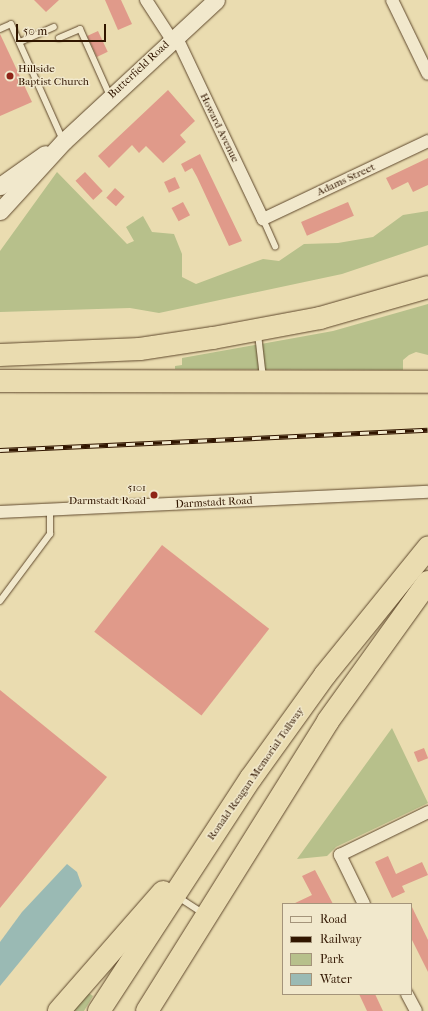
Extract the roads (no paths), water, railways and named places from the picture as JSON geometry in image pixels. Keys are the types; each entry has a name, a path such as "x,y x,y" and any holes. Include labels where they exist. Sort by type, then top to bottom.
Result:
{"highway":[{"path":"0,355 140,349 258,330 320,318 428,287"},
{"path":"0,381 421,380"},
{"name":"Ronald Reagan Memorial Tollway","path":"99,1011 169,892 192,866 325,675 428,548"},
{"path":"147,1011 328,720 428,582"},
{"path":"328,720 428,607"},
{"path":"59,1011 169,892"}],"main road":[{"name":"Butterfield Road","path":"0,211 64,141 216,0"},
{"name":"Butterfield Road","path":"0,186 64,141"}],"street":[{"name":"Howard Avenue","path":"146,0 174,38 263,219"},
{"path":"392,0 428,74"},
{"name":"Adams Street","path":"263,219 428,141"},
{"name":"Darmstadt Road","path":"0,512 428,492"},
{"path":"364,903 340,855 428,812"},
{"path":"408,995 416,1011"}],"lane":[{"path":"0,29 11,24 64,141"},
{"path":"20,42 54,27"},
{"path":"59,38 80,29 110,97"},
{"path":"263,219 275,246"},
{"path":"258,330 263,381"},
{"path":"0,601 50,534 50,509"},
{"path":"169,892 207,916"}],"water":[{"path":"67,864 77,872 82,886 0,986 0,942 22,912"}],"railway":[{"path":"0,450 428,430"}],"place":[{"name":"Hillside Baptist Church","path":"10,76"},
{"name":"5101 Darmstadt Road","path":"154,495"}]}
